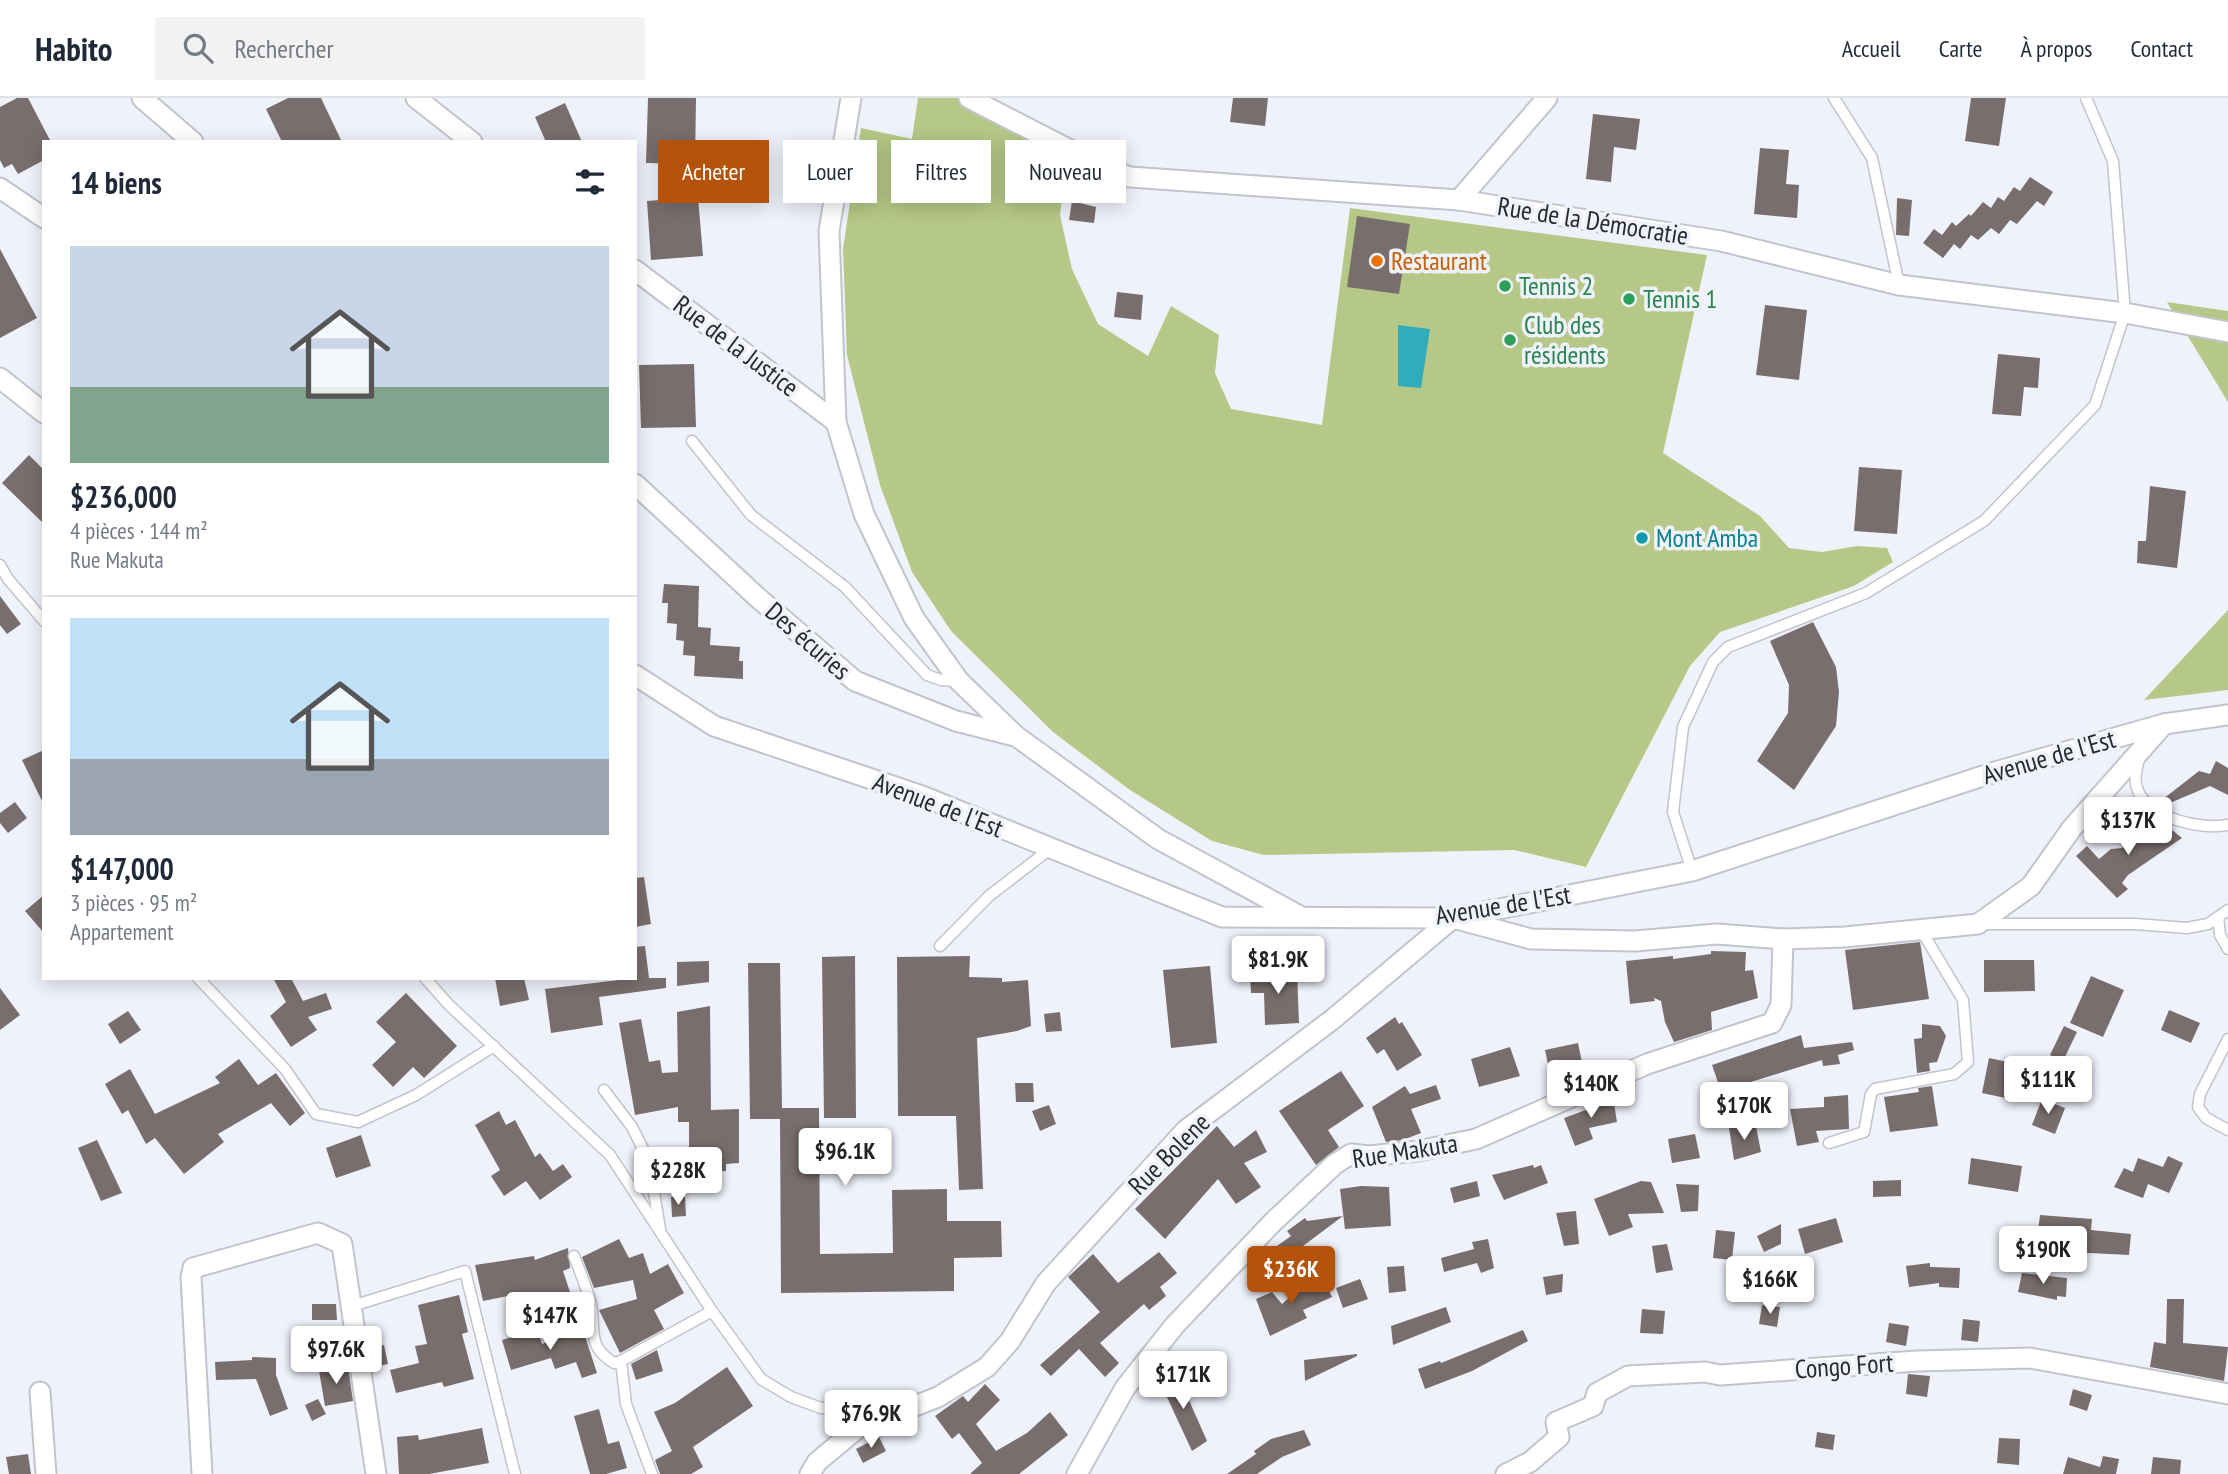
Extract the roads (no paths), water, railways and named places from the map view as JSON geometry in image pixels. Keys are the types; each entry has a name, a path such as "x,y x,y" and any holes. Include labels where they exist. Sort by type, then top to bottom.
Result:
{"street":[{"path":"142,98 191,140"},
{"path":"416,98 469,140"},
{"path":"851,98 830,231 836,422 864,514 914,618 959,681 1016,736 1158,839 1305,919"},
{"name":"Rue de la Démocratie","path":"969,98 1109,170 1130,177 1459,200 1721,241 1899,285 2125,313 2228,332"},
{"path":"1459,200 1548,98"},
{"path":"0,188 42,217"},
{"name":"Rue de la Justice","path":"637,272 836,422"},
{"path":"0,378 42,411"},
{"name":"Des écuries","path":"637,486 757,597 855,681 956,721 1016,736"},
{"name":"Avenue de l'Est","path":"639,679 714,726 922,796 1222,917 1305,919 1453,918 1692,871 1995,772 2164,724 2228,715"},
{"path":"1453,918 1531,939 1636,941 1717,934 1783,939 1978,924 2031,886 2072,828 2164,724"},
{"name":"Rue Bolene","path":"810,1474 817,1462 858,1428 938,1397 987,1367 1010,1341 1046,1283 1186,1130 1333,1019 1453,918"},
{"name":"Rue Makuta","path":"1077,1474 1125,1388 1175,1325 1273,1222 1335,1164 1351,1154 1369,1156 1418,1151 1476,1139 1647,1064 1772,1023 1781,1005 1783,939"},
{"path":"202,1474 191,1276 193,1268 318,1233 342,1244 349,1307 376,1474"},
{"name":"Congo Fort","path":"1506,1474 1530,1462 1559,1437 1556,1422 1593,1406 1597,1393 1628,1376 1704,1372 1720,1374 1917,1361 2029,1358 2228,1394"},
{"path":"40,1392 46,1474"}],"lane":[{"path":"1834,98 1872,158 1899,285"},
{"path":"1692,871 1673,812 1683,727 1713,662 1728,647 1866,593 1989,517 2095,405 2125,313 2113,161 2086,98"},
{"path":"692,441 751,515 845,587 927,675 941,680 959,681"},
{"path":"0,565 42,618"},
{"path":"2140,752 2135,778 2139,793 2151,805 2189,825 2212,828 2228,825"},
{"path":"940,946 989,896 1050,849"},
{"path":"1978,924 2145,925 2187,928 2208,924 2228,909"},
{"path":"2218,917 2220,935 2228,949"},
{"path":"1829,1143 1864,1132 1871,1094 1875,1089 1954,1074 1968,1062 1963,1000 1920,930"},
{"path":"200,980 285,1069 316,1114 358,1122 416,1095 495,1046"},
{"path":"427,980 449,1005 610,1155 712,1311 761,1379 791,1397 821,1408 910,1408"},
{"path":"2228,1039 2200,1094 2199,1107 2206,1118 2228,1130"},
{"path":"604,1090 632,1127 649,1161 661,1233"},
{"path":"574,1256 590,1304 592,1339 605,1358 614,1363 712,1311"},
{"path":"349,1307 465,1271 515,1474"},
{"path":"621,1361 627,1408 652,1474"}],"water":[{"path":"1398,325 1430,329 1421,388 1398,386"}],"place":[{"name":"Restaurant","path":"1377,261"},
{"name":"Tennis 2","path":"1505,286"},
{"name":"Tennis 1","path":"1629,299"},
{"name":"Club des résidents","path":"1510,340"},
{"name":"Mont Amba","path":"1642,538"}]}
